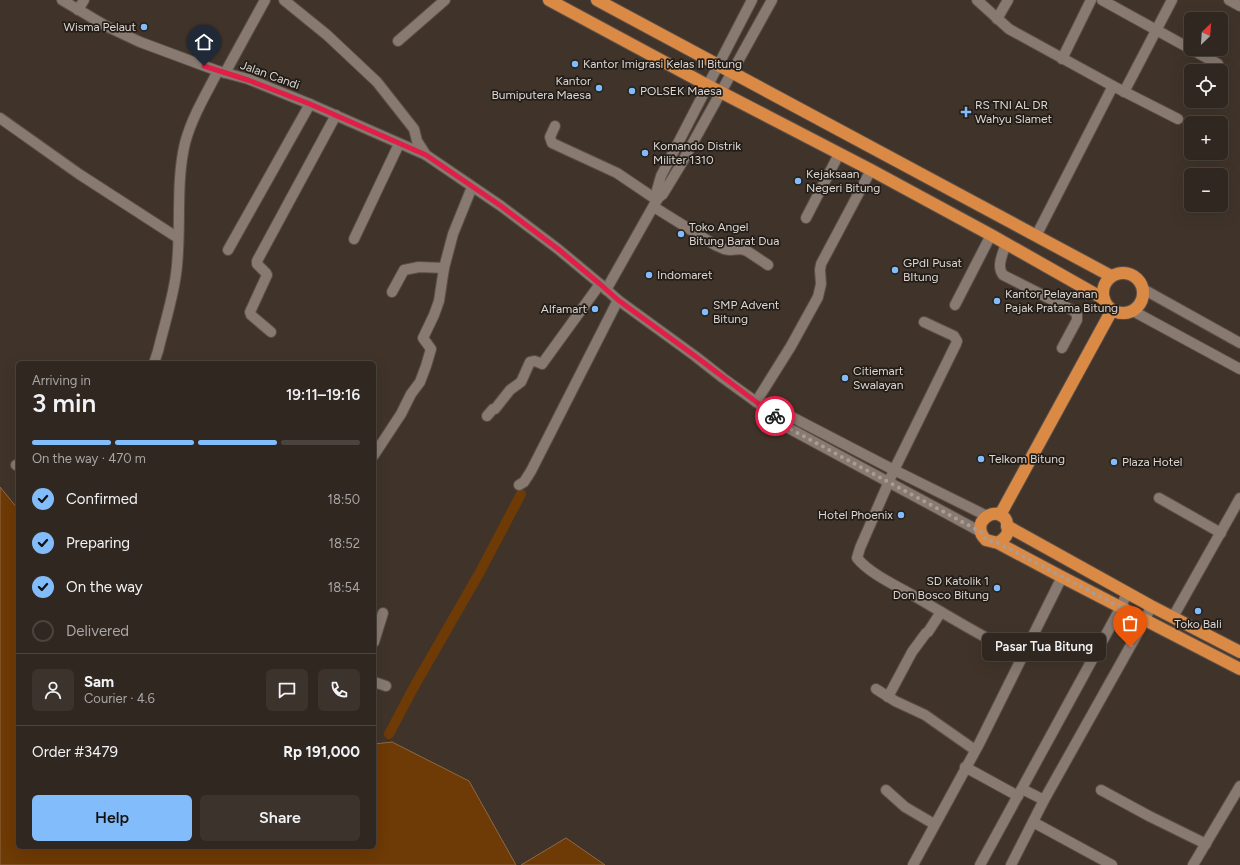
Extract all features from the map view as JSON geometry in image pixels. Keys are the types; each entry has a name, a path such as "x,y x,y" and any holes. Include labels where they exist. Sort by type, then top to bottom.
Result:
{"highway":[{"path":"550,0 707,86 892,181 1006,243 1104,299"},
{"path":"597,0 732,74 901,162 1111,276"},
{"path":"892,181 901,162"},
{"path":"1120,273 1131,274 1140,281 1143,289 1143,299 1133,311 1126,313 1112,310 1106,303 1104,299 1104,287 1111,276 1120,273"},
{"path":"1000,515 1112,310"},
{"path":"998,543 1008,534 1009,529 1006,520 1000,515 996,514 987,516 982,521 980,528 986,540 998,543 1240,669"},
{"path":"1007,526 1151,606 1240,652"}],"street":[{"name":"Jalan Candi","path":"62,0 106,26 140,42 221,72 248,80 310,104 426,155"},
{"path":"78,10 84,0"},
{"path":"155,361 176,274 182,157 186,143 200,106 264,0"},
{"path":"284,0 326,35 377,82 414,129 417,141 426,155 558,249 618,300 773,414 781,424 981,532"},
{"path":"398,41 445,0"},
{"path":"656,202 656,190 658,183 682,133 752,0"},
{"path":"487,416 493,409 496,410 510,390 521,382 530,362 535,361 542,364 603,287 656,202 664,194 772,0"},
{"path":"977,0 1009,29 1112,86 1178,119"},
{"path":"997,19 1008,0"},
{"path":"1062,59 1091,0"},
{"path":"1102,0 1218,64"},
{"path":"1124,92 1172,0"},
{"path":"1229,0 1240,6"},
{"path":"1036,236 1112,86"},
{"path":"228,250 310,104"},
{"path":"271,332 251,315 250,312 267,275 259,266 258,261 336,115"},
{"path":"0,118 79,174 178,238"},
{"path":"555,126 550,138 552,143 617,173 715,245 724,249 741,249 747,251 768,265"},
{"path":"682,133 694,139"},
{"path":"354,239 399,144"},
{"path":"806,218 838,154"},
{"path":"756,402 791,346 818,297 821,284 821,264 871,170"},
{"path":"376,452 401,414 411,394 420,382 426,366 430,349 423,338 439,301 444,268 453,234 472,187"},
{"path":"955,305 991,235"},
{"path":"1006,243 1000,266 1000,271 1003,275 1074,311 1077,315 1077,320 1062,348"},
{"path":"392,292 404,270 419,267 444,268"},
{"path":"1143,289 1240,343"},
{"path":"519,486 524,482 531,471 618,300"},
{"path":"1133,311 1240,369"},
{"path":"924,322 954,336 957,341 888,482 860,548 858,558 862,564 875,572 942,612 1023,657"},
{"path":"773,414 788,415 987,516"},
{"path":"1159,498 1220,534"},
{"path":"1173,617 1240,498"},
{"path":"913,865 975,750 1062,577"},
{"path":"980,865 1020,793 1036,760 1121,607 1127,593"},
{"path":"1011,865 1044,800 1145,620 1151,606"},
{"path":"888,696 912,652 942,612"},
{"path":"376,636 383,613"},
{"path":"376,683 386,686"},
{"path":"876,689 925,714 975,750"},
{"path":"966,767 1020,793 1044,800"},
{"path":"1193,865 1240,786"},
{"path":"886,790 905,807 934,824"},
{"path":"1101,790 1206,844"},
{"path":"1033,822 1112,865"}],"shaded area":[{"path":"0,487 16,507 16,849 376,849 376,744 392,742 469,781 516,865 0,865"},
{"path":"566,838 605,865 521,865"}],"waterway":[{"path":"389,734 415,685 480,572 521,494"}],"way so far":[{"path":"775,416 781,424 981,532 986,540 998,543 1145,620 1130,647"}],"place":[{"name":"Wisma Pelaut","path":"144,27"},
{"name":"Kantor Imigrasi Kelas II Bitung","path":"575,64"},
{"name":"Kantor Bumiputera Maesa","path":"599,88"},
{"name":"POLSEK Maesa","path":"632,91"},
{"name":"RS TNI AL DR Wahyu Slamet","path":"966,112"},
{"name":"Komando Distrik Militer 1310","path":"645,153"},
{"name":"Kejaksaan Negeri Bitung","path":"798,181"},
{"name":"Toko Angel Bitung Barat Dua","path":"681,234"},
{"name":"GPdI Pusat BItung","path":"895,270"},
{"name":"Indomaret","path":"649,275"},
{"name":"Kantor Pelayanan Pajak Pratama Bitung","path":"997,301"},
{"name":"Alfamart","path":"595,309"},
{"name":"SMP Advent Bitung","path":"705,312"},
{"name":"Citiemart Swalayan","path":"845,378"},
{"name":"Telkom Bitung","path":"981,459"},
{"name":"Plaza Hotel","path":"1114,462"},
{"name":"Hotel Phoenix","path":"901,515"},
{"name":"SD Katolik 1 Don Bosco Bitung","path":"997,588"},
{"name":"Toko Bali","path":"1198,611"},
{"name":"Pasar Tua Bitung","path":"1130,647"}],"route":[{"path":"204,66 248,80 310,104 426,155 501,206 558,249 618,300 775,416"}]}
